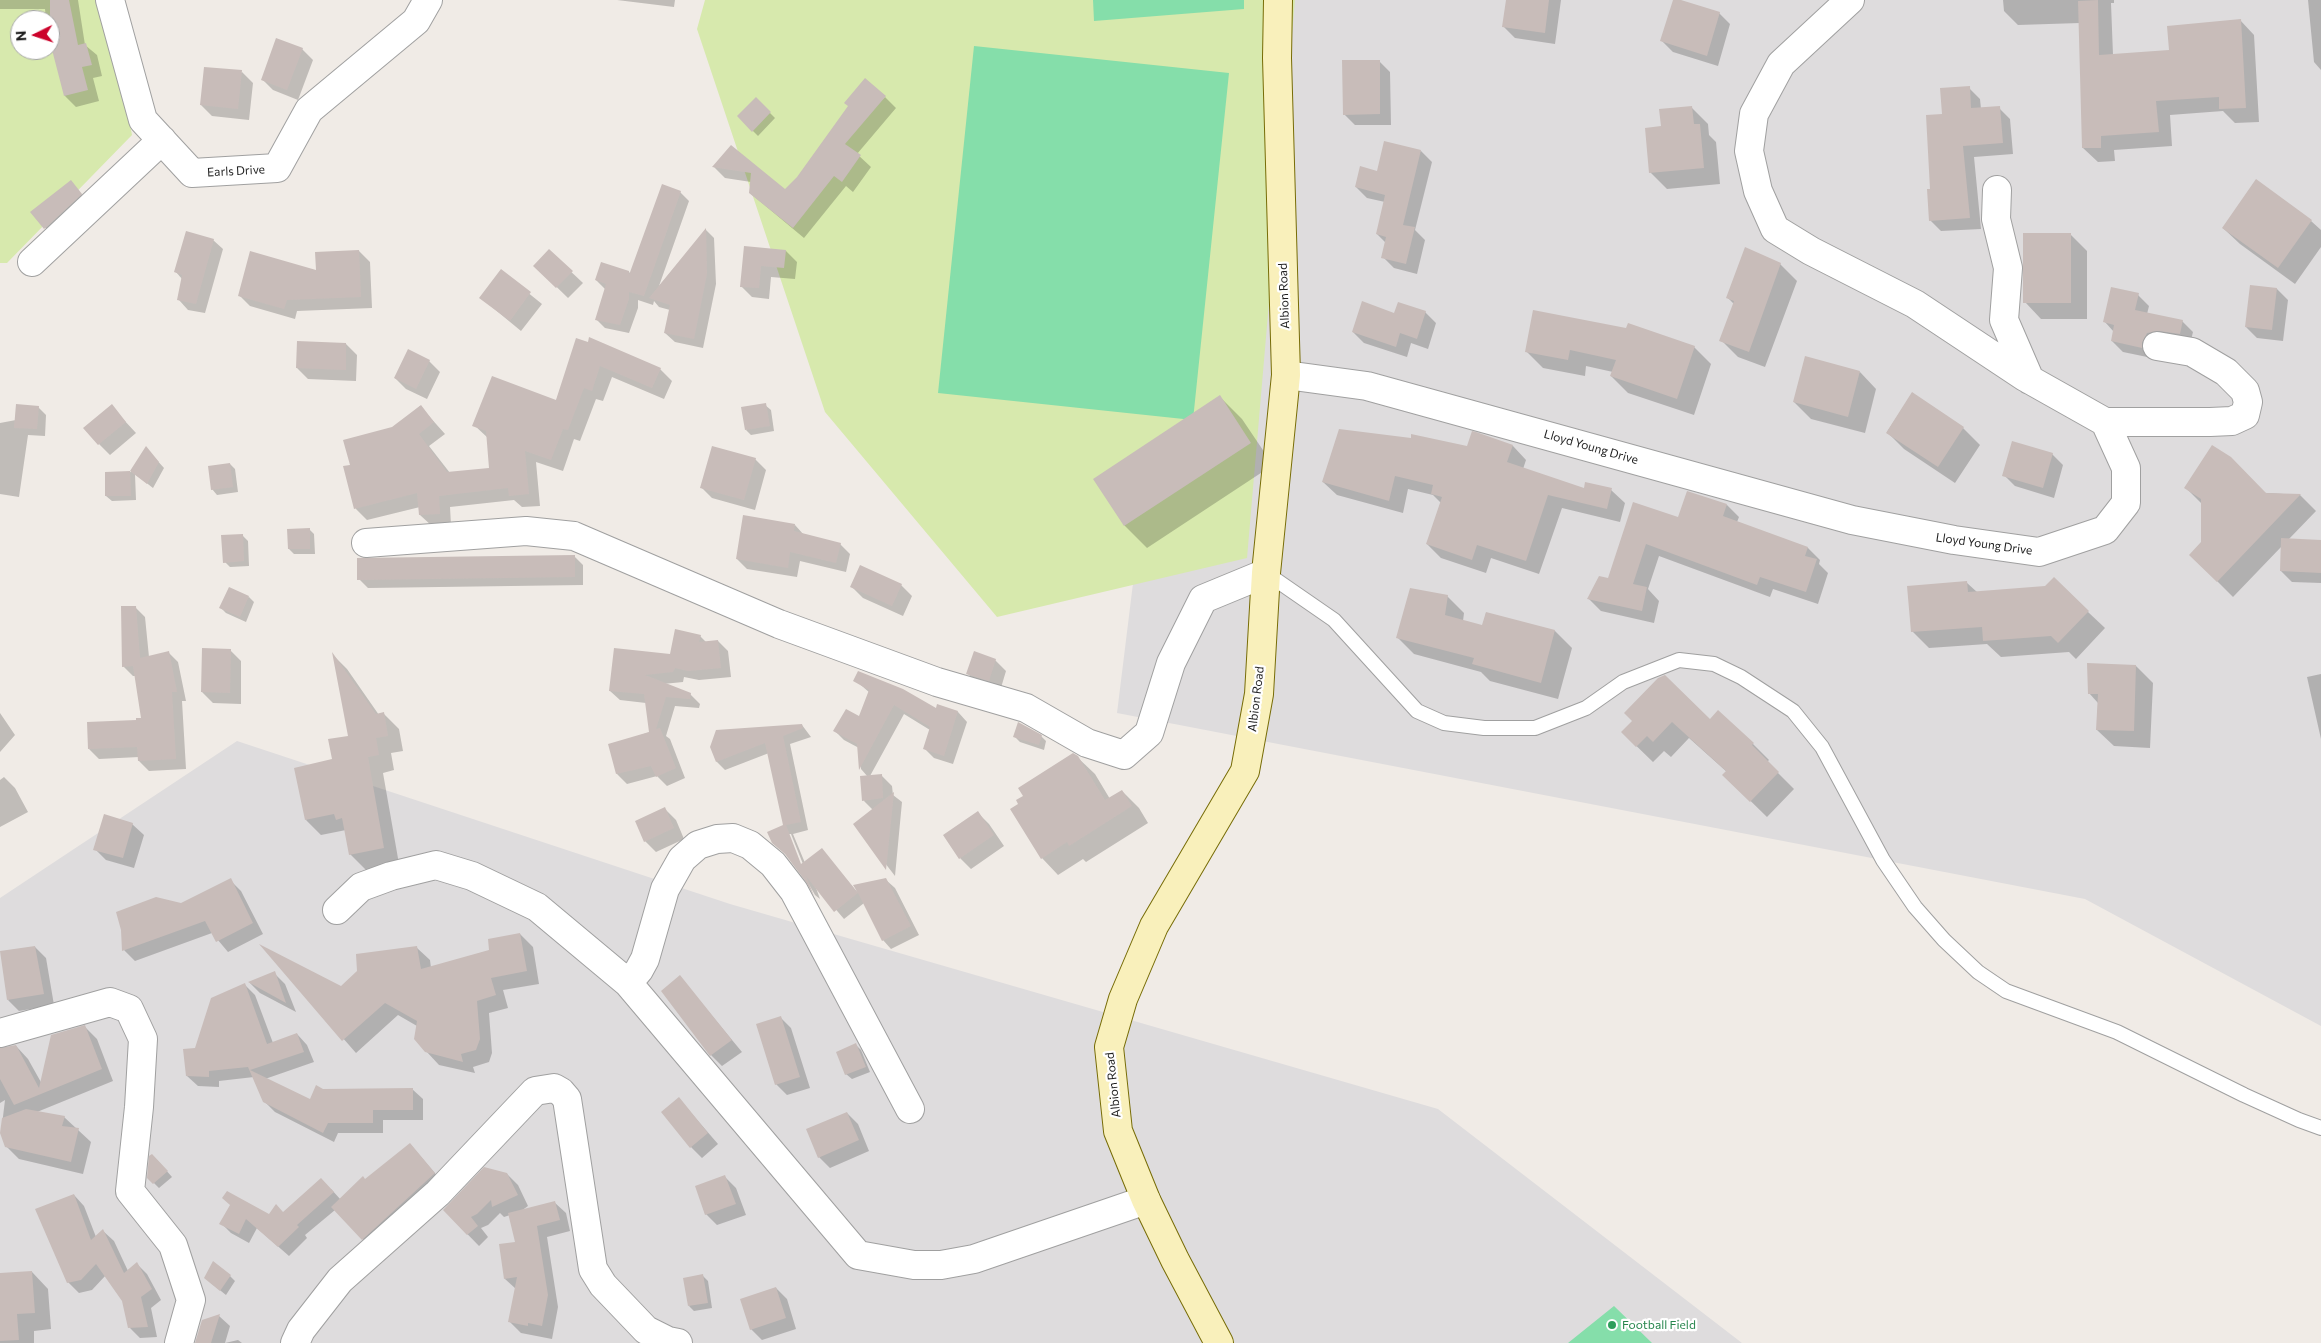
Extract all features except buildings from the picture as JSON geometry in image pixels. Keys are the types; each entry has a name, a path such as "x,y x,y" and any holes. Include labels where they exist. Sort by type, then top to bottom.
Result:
{"street":[{"name":"Earls Drive","path":"110,0 143,120 192,173 277,168 309,110 416,21 428,0"},
{"name":"Albion Road","path":"1218,1343 1146,1200 1118,1131 1109,1047 1123,999 1154,926 1245,771 1258,694 1266,574 1286,375 1277,58 1278,0"},
{"path":"1850,0 1781,64 1754,114 1749,151 1758,191 1775,229 1811,251 1915,304 2030,380 2105,422 2210,422 2232,420 2245,415 2248,402 2245,390 2226,372 2192,352 2157,346"},
{"path":"32,262 162,140"},
{"path":"1997,190 1996,219 2008,268 2004,320 2030,380"},
{"name":"Lloyd Young Drive","path":"1286,375 1367,386 1852,520 1954,540 2039,552 2105,530 2126,503 2126,468 2105,422"},
{"path":"366,543 526,531 574,536 779,624 937,682 1026,708 1087,743 1124,754 1148,733 1171,663 1202,599 1266,574"},
{"path":"628,983 645,959 666,889 682,859 698,845 717,839 732,838 750,846 773,864 794,891 910,1109"},
{"path":"338,910 361,887 391,876 436,865 472,876 537,907 628,983 858,1255 914,1265 941,1265 974,1259 1146,1200"},
{"path":"0,1033 110,1002 129,1010 143,1039 139,1107 130,1191 173,1245 191,1300 179,1343"},
{"path":"295,1343 301,1330 340,1280 438,1194 535,1091 554,1088 561,1092 567,1100 593,1269 603,1284 646,1330 668,1341 678,1343"}],"lane":[{"path":"1266,574 1334,620 1417,711 1444,723 1484,728 1535,728 1586,708 1623,682 1679,660 1714,664 1741,677 1793,711 1822,747 1883,860 1894,876 1916,907 1944,940 1978,972 2006,991 2117,1032 2244,1095 2321,1128"}],"shaded area":[{"path":"1205,0 2321,0 2321,1026 2085,899 1117,713"},
{"path":"237,741 730,904 1438,1109 1742,1343 0,1343 0,898"}],"green space":[{"path":"0,0 107,0 132,135 7,263 0,263"},
{"path":"705,0 1295,0 1247,558 997,617 825,412 697,29"},
{"path":"1093,0 1244,0 1244,9 1094,21"},
{"path":"974,46 1229,73 1193,420 938,393"},
{"name":"Football Field","path":"1614,1306 1652,1343 1568,1343"}],"place":[{"name":"Football Field","path":"1612,1325"}]}
